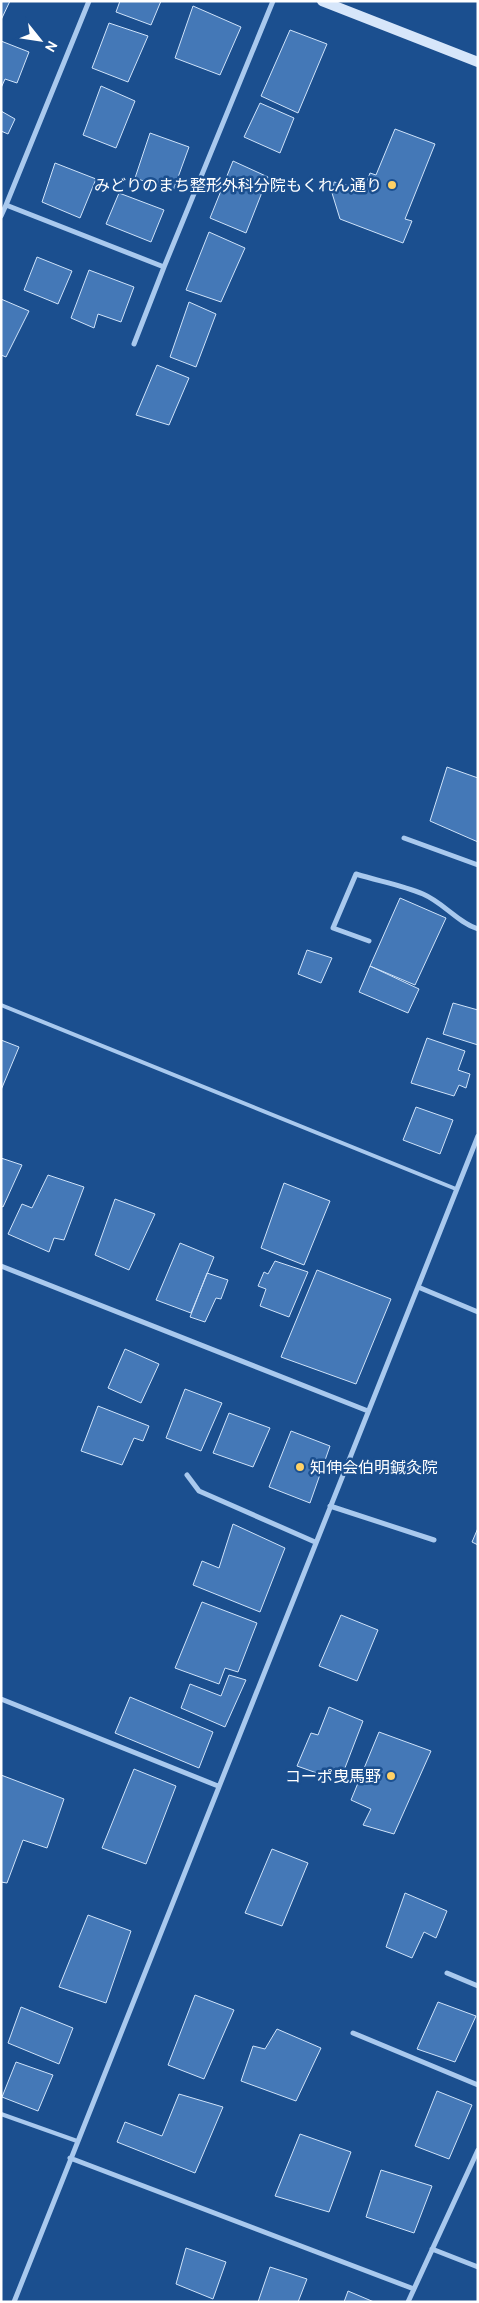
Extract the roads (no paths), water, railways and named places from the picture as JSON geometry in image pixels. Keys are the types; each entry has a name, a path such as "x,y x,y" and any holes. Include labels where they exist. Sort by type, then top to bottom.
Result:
{"street":[{"path":"1,216 89,1"},
{"path":"134,344 272,1"},
{"path":"322,1 478,62"},
{"path":"6,205 164,267"},
{"path":"404,838 478,865"},
{"path":"369,941 333,928 356,874 423,894 448,909 466,925 478,929"},
{"path":"14,2302 478,1136"},
{"path":"1,1266 368,1411"},
{"path":"418,1287 478,1312"},
{"path":"187,1475 199,1491 315,1542"},
{"path":"330,1506 434,1540"},
{"path":"1,1699 218,1786"},
{"path":"447,1973 478,1986"},
{"path":"353,2034 478,2085"},
{"path":"408,2302 478,2150"},
{"path":"70,2158 414,2289"},
{"path":"432,2249 478,2267"}],"lane":[{"path":"1,1005 456,1189"},
{"path":"1,2114 77,2141"}],"place":[{"name":"みどりのまち整形外科分院もくれん通り","path":"392,185"},
{"name":"知伸会伯明鍼灸院","path":"300,1467"},
{"name":"コーポ曳馬野","path":"391,1776"}]}
